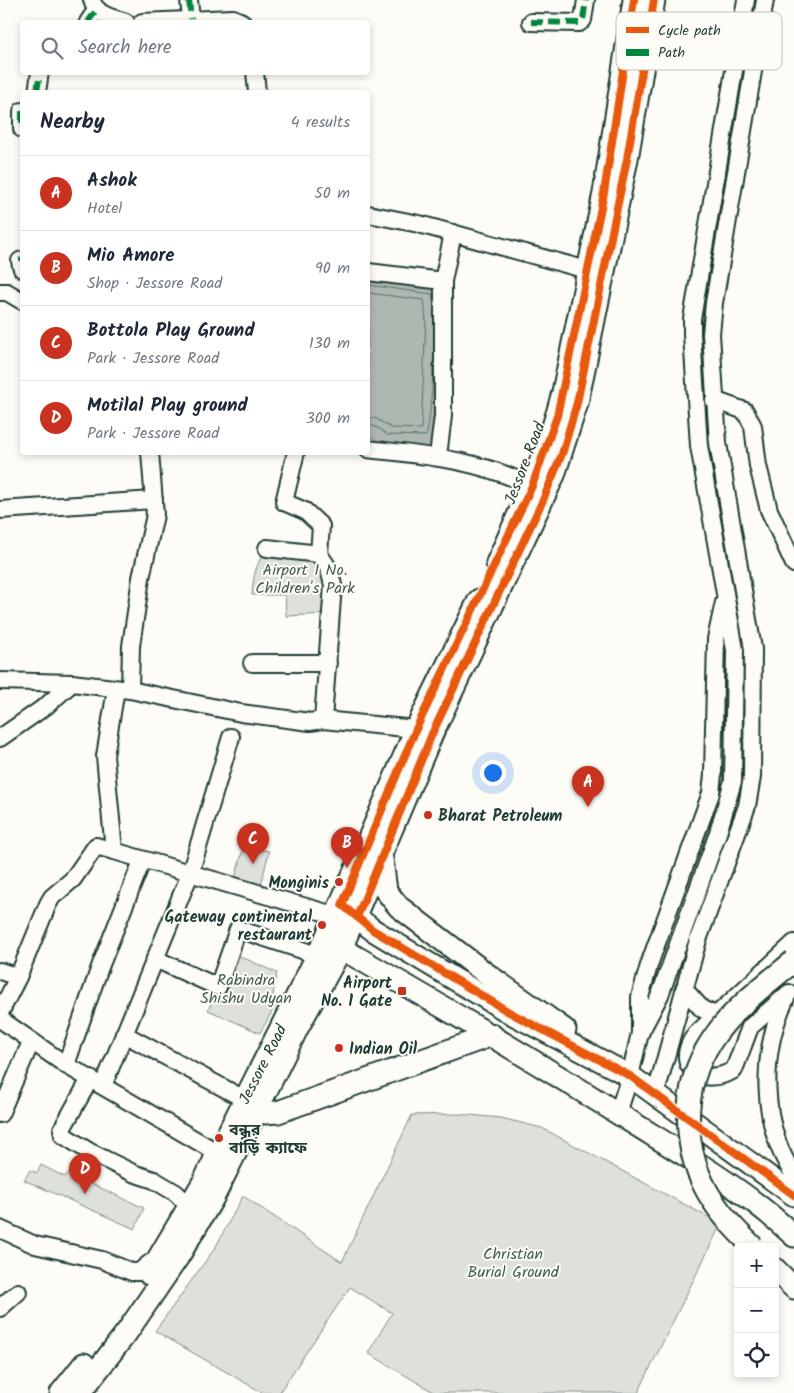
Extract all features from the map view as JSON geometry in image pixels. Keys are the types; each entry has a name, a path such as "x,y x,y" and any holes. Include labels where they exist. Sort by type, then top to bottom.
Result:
{"main road":[{"name":"Jessore Road","path":"80,1393 127,1332 163,1266 190,1207 218,1153 298,1027 328,948 345,913 416,729 532,486 557,416 604,193 623,70"},
{"name":"Jessore Road","path":"345,913 382,854 432,734 544,500 572,425 627,159 642,70"},
{"path":"382,854 384,884 390,898 399,907 488,975 556,1023 570,1036 582,1052"},
{"path":"345,913 437,969 582,1052 630,1076 656,1093 794,1195"},
{"path":"328,948 492,1035 618,1113 754,1202 794,1236"},
{"path":"749,1243 730,1224 712,1200 702,1181 691,1145 688,1122 690,1097 700,1059 713,1038 742,1006 794,961"},
{"path":"250,1104 265,1113 278,1112 492,1035"},
{"name":"Jessore Road","path":"61,1393 163,1266 213,1198 250,1104"},
{"path":"779,1273 794,1288"}],"street":[{"path":"189,0 191,19"},
{"path":"531,22 579,23 583,20 586,0"},
{"path":"93,11 120,20"},
{"path":"175,20 232,18 237,20"},
{"path":"618,1113 630,1076 640,1033 660,995 731,794 736,668 726,592 699,446 692,319 734,70"},
{"path":"656,1093 698,940 748,806 752,776 753,649 719,450 714,400 712,318 753,70"},
{"path":"37,90 40,75"},
{"path":"255,75 257,90"},
{"path":"370,214 419,224 587,270"},
{"path":"438,456 443,416 444,281 453,233"},
{"path":"370,272 444,281"},
{"path":"0,292 7,292 20,300"},
{"path":"714,400 745,411 753,426 758,466 769,510 794,564"},
{"path":"370,449 438,456 490,468 532,486"},
{"path":"114,851 105,756 123,690 141,578 155,514 150,455"},
{"path":"295,455 284,502 305,511 321,526 319,554 330,569 333,585 323,720"},
{"path":"0,510 154,500"},
{"path":"267,548 319,554"},
{"path":"252,663 328,663"},
{"path":"0,681 72,683 123,690 241,713 310,722 323,720 416,729"},
{"path":"0,738 46,706 72,683"},
{"path":"190,1207 176,1193 154,1180 133,1173 90,1152 61,1133 96,1082 124,1034 190,874 231,737"},
{"path":"0,1013 18,977 52,897 74,879 96,846 190,874 345,913"},
{"path":"66,1065 100,967 142,861"},
{"path":"155,958 218,987 238,929 328,948"},
{"path":"791,991 750,1027 734,1070 725,1075 708,1078 699,1075 691,1067 686,1053 689,1042 794,943"},
{"path":"0,971 18,977"},
{"path":"684,989 702,1008 716,1015"},
{"path":"791,991 775,1023 768,1094 774,1137 783,1159 794,1175"},
{"path":"0,1020 66,1065 218,1153"},
{"path":"124,1034 250,1104"},
{"path":"0,1114 31,1042"},
{"path":"0,1229 35,1245 102,1260 132,1272 139,1272 150,1263 163,1266"},
{"path":"0,1308 18,1292"}],"green space":[{"name":"Airport 1 No. Children's Park","path":"267,548 319,554 331,614 286,616 285,595 252,595 256,570"},
{"path":"244,847 269,851 261,885 235,878"},
{"name":"Rabindra Shishu Udyan","path":"233,953 277,973 273,995 279,999 260,1033 208,1010"},
{"name":"Christian Burial Ground","path":"459,1114 501,1118 542,1128 721,1224 638,1393 435,1393 368,1353 392,1313 350,1287 279,1393 263,1393 155,1331 215,1248 243,1196 342,1262 412,1115"},
{"path":"41,1165 65,1177 68,1173 144,1208 135,1229 24,1180 30,1170 37,1173"}],"water":[{"path":"370,274 440,283 445,321 432,449 378,446 375,439 370,436"}],"marked path":[{"path":"189,0 191,19"},
{"path":"531,22 579,23 583,20 586,0"},
{"path":"89,20 97,9"},
{"path":"37,90 40,75"}],"cycle path":[{"path":"632,12 634,0"},
{"path":"652,12 654,0"},
{"path":"623,70 604,193 557,416 532,486 416,729 342,905 373,930 509,1012 630,1076 794,1195"},
{"path":"357,917 432,734 543,500 562,454 577,403 627,159 642,70"}],"place":[{"name":"Ashok","path":"588,807"},
{"name":"Bharat Petroleum","path":"428,815"},
{"name":"Bottola Play Ground","path":"253,864"},
{"name":"Mio Amore","path":"347,868"},
{"name":"Monginis","path":"339,882"},
{"name":"Gateway continental restaurant","path":"322,925"},
{"name":"Airport No. 1 Gate","path":"402,991"},
{"name":"Indian Oil","path":"339,1048"},
{"name":"বন্ধুর বাড়ি ক্যাফে","path":"219,1138"},
{"name":"Motilal Play ground","path":"85,1194"}]}
